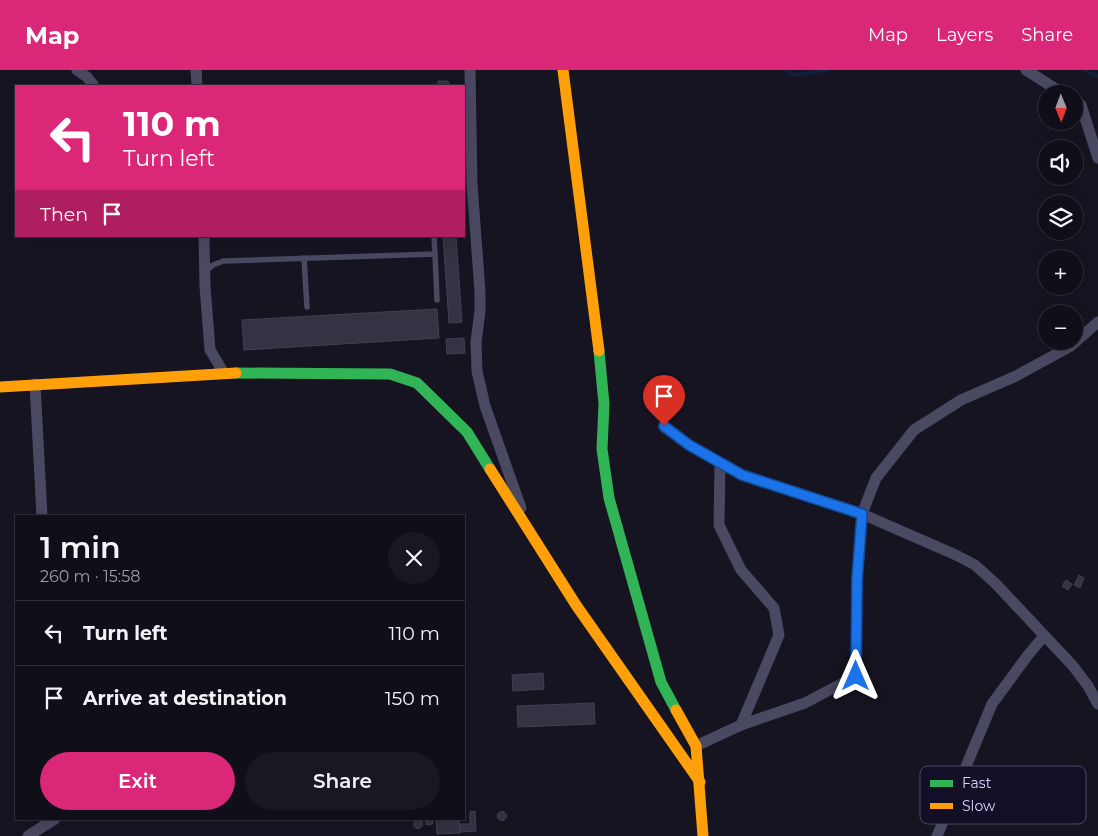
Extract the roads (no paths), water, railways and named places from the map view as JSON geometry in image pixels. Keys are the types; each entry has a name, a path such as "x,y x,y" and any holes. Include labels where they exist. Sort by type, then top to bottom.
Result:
{"street":[{"path":"77,70 87,77 93,85"},
{"path":"196,70 197,85"},
{"path":"470,70 472,184 480,302 476,342 477,371 485,406 527,525"},
{"path":"563,70 602,373 604,404 602,449 604,474 609,498 661,682 696,746 700,782 702,836"},
{"path":"1026,70 1050,85"},
{"path":"1083,111 1098,158"},
{"path":"204,237 210,350 224,373"},
{"path":"696,746 740,725 804,703 856,676 857,580 862,514 876,478 914,430 961,400 1016,376 1071,346 1098,322"},
{"path":"0,387 224,373 390,374 418,384 467,432 576,605 700,782"},
{"path":"34,384 42,515"},
{"path":"664,426 689,445 742,475 862,514 975,565 996,584 1073,666 1088,686 1098,704"},
{"path":"720,462 719,525 741,570 774,608 779,635 740,725"},
{"path":"966,766 992,704 1044,636"},
{"path":"28,836 53,820"},
{"path":"937,836 942,824"}],"lane":[{"path":"434,237 437,300"},
{"path":"205,272 213,265 223,262 435,254"},
{"path":"304,258 307,307"}],"waterway":[{"path":"785,70 794,75 828,70"},
{"path":"1084,70 1098,76"}]}
